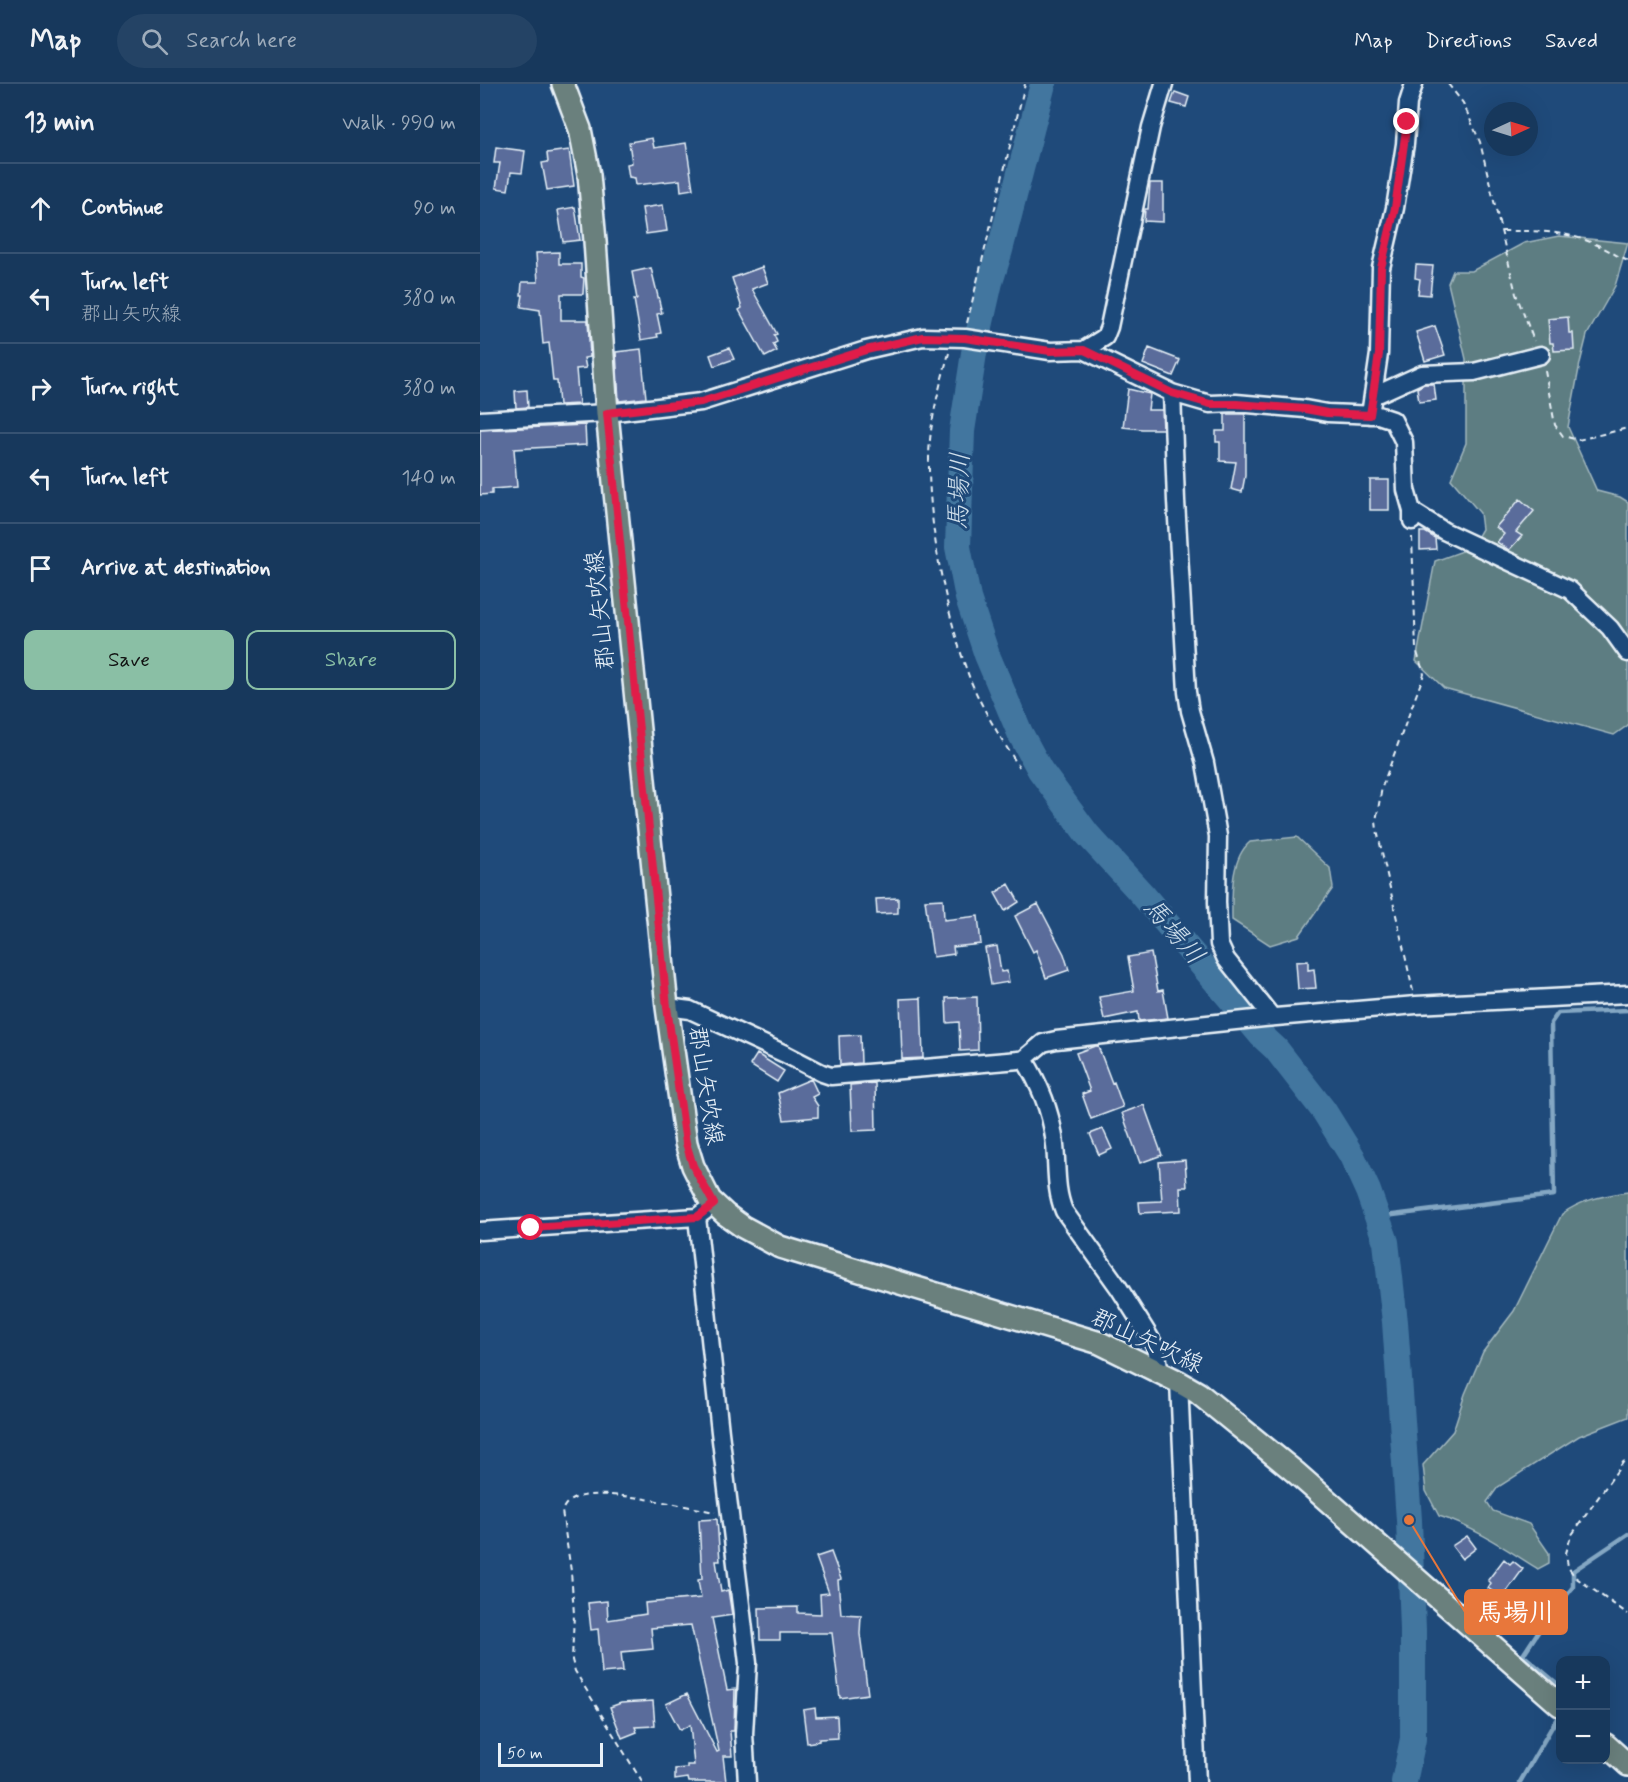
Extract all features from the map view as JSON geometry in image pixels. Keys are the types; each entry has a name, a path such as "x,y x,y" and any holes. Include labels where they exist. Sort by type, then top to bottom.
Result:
{"main road":[{"name":"郡山矢吹線","path":"570,90 589,175 607,413 667,1007 686,1143 693,1166 714,1204 743,1227 780,1247 1100,1343 1198,1393 1245,1430 1556,1701"},
{"path":"1610,1749 1628,1765"}],"street":[{"path":"1084,350 1105,338 1109,327 1151,127 1164,84"},
{"path":"1370,415 1379,354 1381,268 1395,208 1405,144 1408,103 1414,84"},
{"path":"480,420 607,413 701,402 888,344 923,337 960,338 1050,351 1084,350 1172,393 1210,404 1305,409 1327,413 1370,415 1393,420 1404,442 1406,490 1412,516 1570,590 1610,628 1628,653"},
{"path":"1373,393 1380,393 1422,374 1474,372 1541,355"},
{"path":"1172,393 1183,639 1190,711 1205,763 1218,836 1219,944 1226,959 1268,1018"},
{"path":"667,1007 690,1010 831,1076 1024,1059 1043,1043 1056,1040 1268,1018 1416,1005 1628,994"},
{"path":"1024,1059 1040,1084 1054,1136 1058,1190 1062,1205 1146,1331 1170,1377 1197,1782"},
{"path":"480,1231 697,1217 714,1204"},
{"path":"697,1217 748,1663 744,1734 747,1782"}],"path":[{"path":"1019,767 991,724 970,678 951,615 936,541 929,459 935,406 948,356 967,324 1025,84"},
{"path":"1448,84 1463,103 1480,142 1516,294 1525,321 1541,355 1555,425 1563,436 1578,440 1628,428"},
{"path":"1502,231 1563,233 1596,244 1628,261"},
{"path":"1412,516 1416,649 1424,674 1382,788 1376,821 1416,1005"},
{"path":"1624,1461 1571,1536 1566,1553 1568,1567 1575,1577 1628,1614"},
{"path":"642,1782 575,1671 572,1660 574,1614 571,1571 562,1511 567,1502 577,1497 606,1496 650,1500 730,1515"}],"green space":[{"path":"1559,236 1628,243 1615,286 1587,335 1568,427 1597,491 1620,497 1628,502 1628,725 1614,735 1444,688 1416,661 1435,561 1471,548 1482,529 1480,513 1451,479 1466,443 1466,359 1448,283 1453,271 1472,271 1524,243"},
{"path":"1297,837 1330,868 1333,888 1299,936 1270,945 1232,920 1232,889 1236,868 1243,849 1250,842"},
{"path":"1628,1192 1628,1417 1579,1436 1498,1487 1487,1502 1493,1511 1529,1524 1549,1553 1549,1563 1538,1569 1477,1532 1439,1516 1426,1491 1423,1465 1453,1431 1465,1394 1483,1352 1514,1311 1562,1214 1585,1202"}],"building":[{"path":"1175,92 1189,97 1186,107 1171,103"},
{"path":"652,138 654,148 686,143 693,189 681,191 680,180 636,185 635,178 629,177 627,164 632,163 629,142"},
{"path":"496,147 525,151 522,173 511,172 508,190 496,188 500,163 494,163"},
{"path":"569,150 574,186 547,190 542,163 548,162 547,153"},
{"path":"1150,183 1163,183 1163,222 1144,221 1145,209 1148,209"},
{"path":"663,205 667,231 646,234 642,208"},
{"path":"575,207 580,240 563,242 558,210"},
{"path":"559,252 559,264 581,264 581,277 584,278 583,294 561,294 561,320 588,320 590,357 584,358 586,368 576,369 579,404 559,405 557,381 553,381 549,343 543,344 540,310 521,307 522,282 538,282 536,253"},
{"path":"1416,265 1433,266 1430,295 1418,294 1420,279 1415,278"},
{"path":"762,267 768,283 752,289 777,334 774,335 777,342 773,344 777,351 765,357 739,310 742,308 732,278"},
{"path":"651,268 662,313 657,314 661,333 657,334 658,337 641,340 632,272"},
{"path":"1568,317 1569,333 1573,333 1574,350 1554,351 1553,343 1550,343 1548,319"},
{"path":"1435,326 1445,355 1425,361 1416,332"},
{"path":"729,348 734,359 714,366 710,355"},
{"path":"1149,348 1180,360 1173,376 1143,364"},
{"path":"641,349 646,398 619,401 616,352"},
{"path":"1424,384 1434,384 1436,400 1419,402 1417,388"},
{"path":"1128,389 1150,394 1148,410 1162,410 1163,429 1123,427"},
{"path":"527,390 528,407 516,408 515,391"},
{"path":"1225,414 1245,414 1245,476 1242,492 1231,489 1236,462 1220,461 1220,442 1216,442 1216,431 1225,431"},
{"path":"585,425 586,445 514,449 517,487 492,489 492,494 480,495 480,430"},
{"path":"1370,480 1389,480 1389,510 1370,510"},
{"path":"1520,499 1534,511 1516,532 1522,536 1509,550 1497,542 1504,534 1496,527"},
{"path":"1420,532 1425,532 1435,538 1436,549 1420,550"},
{"path":"1009,884 1019,902 1005,911 995,893"},
{"path":"898,898 898,913 877,914 876,899"},
{"path":"943,899 944,920 978,916 981,944 953,947 954,954 933,957 925,900"},
{"path":"1038,904 1064,954 1069,970 1046,978 1036,950 1033,952 1015,916"},
{"path":"997,946 1001,972 1007,971 1009,982 991,985 985,948"},
{"path":"1151,953 1158,991 1163,990 1168,1018 1139,1021 1138,1012 1104,1019 1099,997 1134,991 1128,957"},
{"path":"1308,961 1308,970 1314,969 1316,988 1298,989 1296,962"},
{"path":"977,997 978,1050 960,1051 959,1022 947,1023 946,998"},
{"path":"921,998 923,1058 902,1059 900,999"},
{"path":"860,1035 861,1063 840,1065 839,1036"},
{"path":"1098,1046 1123,1107 1091,1119 1082,1094 1090,1091 1076,1053"},
{"path":"757,1054 784,1071 777,1082 750,1065"},
{"path":"811,1079 818,1094 812,1097 818,1106 818,1117 784,1120 778,1093"},
{"path":"875,1083 876,1130 852,1131 850,1085"},
{"path":"1144,1105 1162,1155 1140,1163 1122,1113"},
{"path":"1103,1129 1112,1149 1099,1155 1090,1134"},
{"path":"1185,1160 1187,1187 1180,1187 1181,1211 1140,1213 1139,1202 1162,1201 1159,1162"},
{"path":"717,1519 720,1561 716,1561 721,1592 728,1590 732,1615 712,1618 727,1690 735,1689 734,1731 730,1731 732,1756 723,1756 726,1782 689,1782 688,1778 675,1780 675,1769 694,1765 690,1725 680,1730 666,1704 687,1694 717,1752 719,1751 691,1625 651,1628 653,1649 621,1652 623,1671 602,1673 598,1629 591,1630 588,1603 607,1601 608,1620 646,1614 645,1603 701,1598 698,1580 702,1579 699,1520"},
{"path":"1467,1536 1476,1548 1462,1559 1452,1546"},
{"path":"831,1552 841,1579 838,1580 841,1614 861,1615 860,1634 868,1694 840,1698 832,1633 780,1633 780,1640 760,1640 759,1608 798,1607 798,1613 821,1614 820,1594 829,1593 816,1557"},
{"path":"1504,1559 1510,1564 1513,1561 1523,1569 1502,1598 1488,1588 1491,1583 1488,1580"},
{"path":"653,1701 655,1726 635,1727 637,1732 622,1738 610,1707 621,1703"},
{"path":"815,1708 816,1717 837,1716 838,1738 819,1739 819,1741 807,1743 803,1710"}],"waterway":[{"name":"馬場川","path":"1043,84 990,282 974,353 962,431 958,547 968,598 987,655 1020,733 1040,770 1087,834 1142,894 1262,1036 1276,1049 1324,1111 1352,1156 1368,1191 1386,1242 1395,1322 1409,1520 1413,1630 1413,1739 1404,1782"},
{"path":"1377,1217 1554,1195 1551,1023 1558,1013 1628,1010"},
{"path":"1556,1683 1523,1655 1542,1626 1573,1587 1573,1571 1628,1534"},
{"path":"1520,1782 1556,1720"}],"place":[{"name":"馬場川","path":"1409,1520"}],"route":[{"path":"531,1228 697,1217 714,1204 693,1166 686,1143 667,1007 607,413 701,402 866,350 923,337 965,338 1050,351 1084,350 1172,393 1210,404 1370,415 1379,354 1381,268 1395,208 1407,122"}]}
